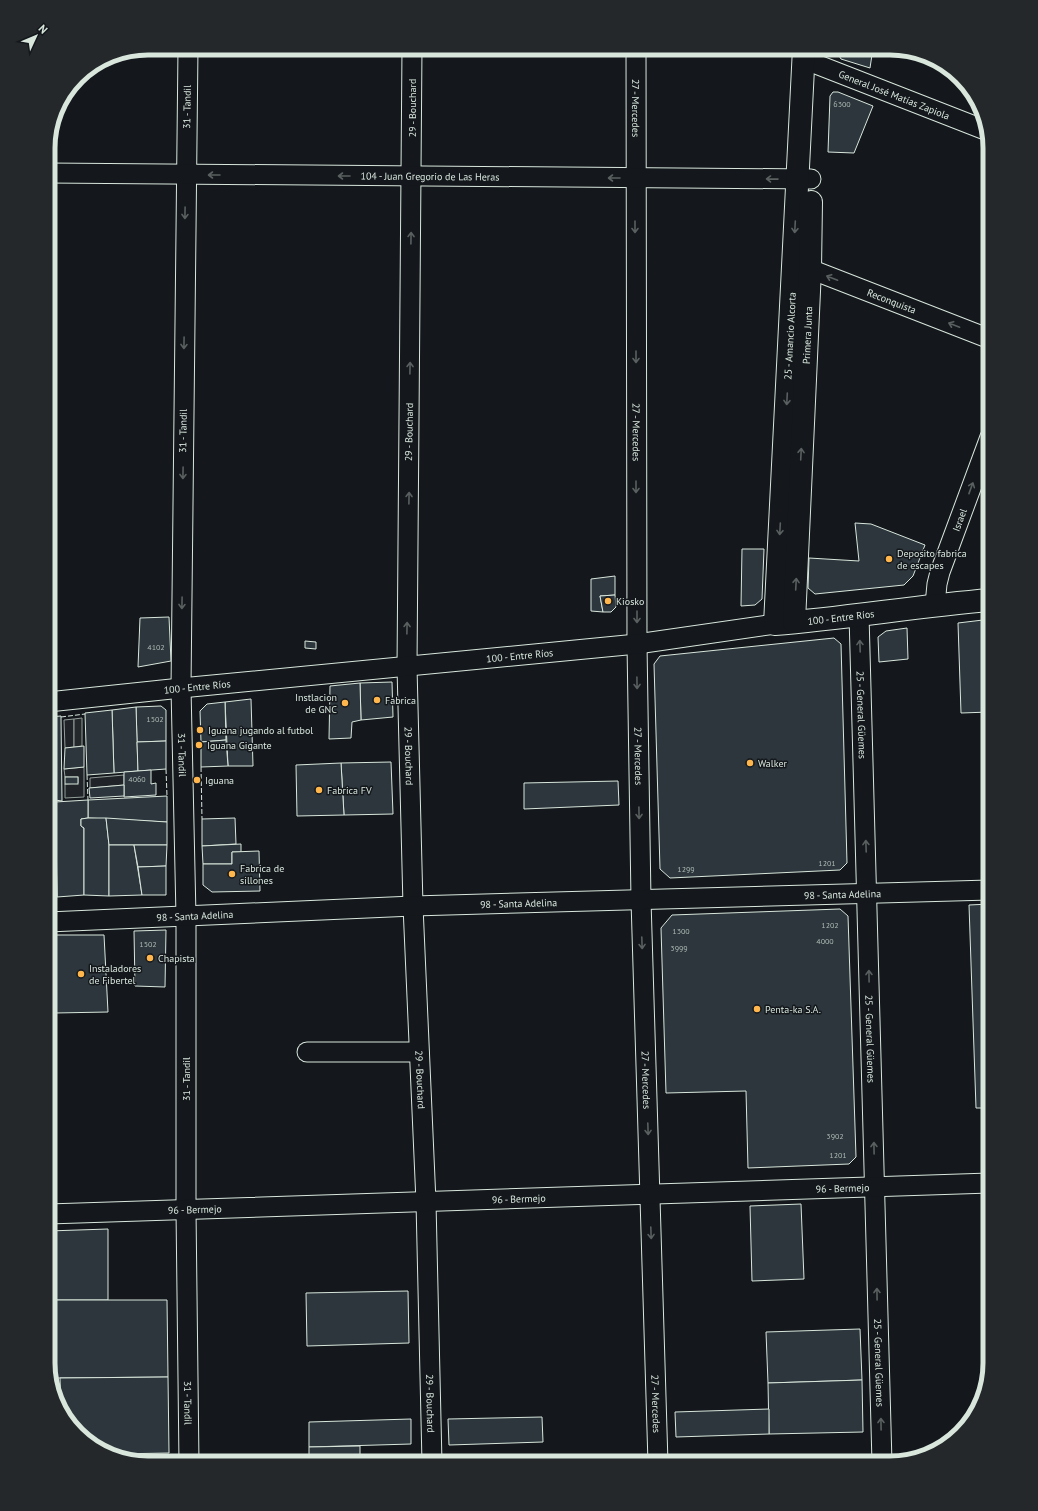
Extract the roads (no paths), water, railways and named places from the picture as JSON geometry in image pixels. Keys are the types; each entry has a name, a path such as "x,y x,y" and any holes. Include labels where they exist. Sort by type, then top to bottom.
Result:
{"main road":[{"name":"Primera Junta","path":"784,623 810,55"},
{"name":"100 - Entre Ríos","path":"784,623 983,601"}],"street":[{"name":"31 - Tandil","path":"188,55 181,688 186,916 186,1210 189,1456"},
{"name":"29 - Bouchard","path":"412,55 407,667 412,906 426,1202 432,1456"},
{"name":"27 - Mercedes","path":"636,55 637,644 641,900 658,1456"},
{"name":"General José Matías Zapiola","path":"810,55 981,128"},
{"name":"104 - Juan Gregorio de Las Heras","path":"55,173 804,179"},
{"name":"Reconquista","path":"801,268 983,336"},
{"name":"Israel","path":"935,605 940,572 983,456"},
{"name":"25 - General Güemes","path":"859,615 882,1456"},
{"name":"100 - Entre Ríos","path":"55,701 637,644 784,623"},
{"name":"98 - Santa Adelina","path":"55,922 412,906 983,890"},
{"path":"307,1052 419,1052"},
{"name":"96 - Bermejo","path":"55,1214 983,1183"}],"place":[{"name":"Deposito fabrica de escapes","path":"889,559"},
{"name":"Kiosko","path":"608,601"},
{"name":"Fabrica","path":"377,700"},
{"name":"Instlacion de GNC","path":"345,703"},
{"name":"Iguana jugando al futbol","path":"200,730"},
{"name":"Iguana Gigante","path":"199,745"},
{"name":"Walker","path":"750,763"},
{"name":"Iguana","path":"197,780"},
{"name":"Fabrica FV","path":"319,790"},
{"name":"Fabrica de sillones","path":"232,874"},
{"name":"Chapista","path":"150,958"},
{"name":"Instaladores de Fibertel","path":"81,974"},
{"name":"Penta-ka S.A.","path":"757,1009"}]}
